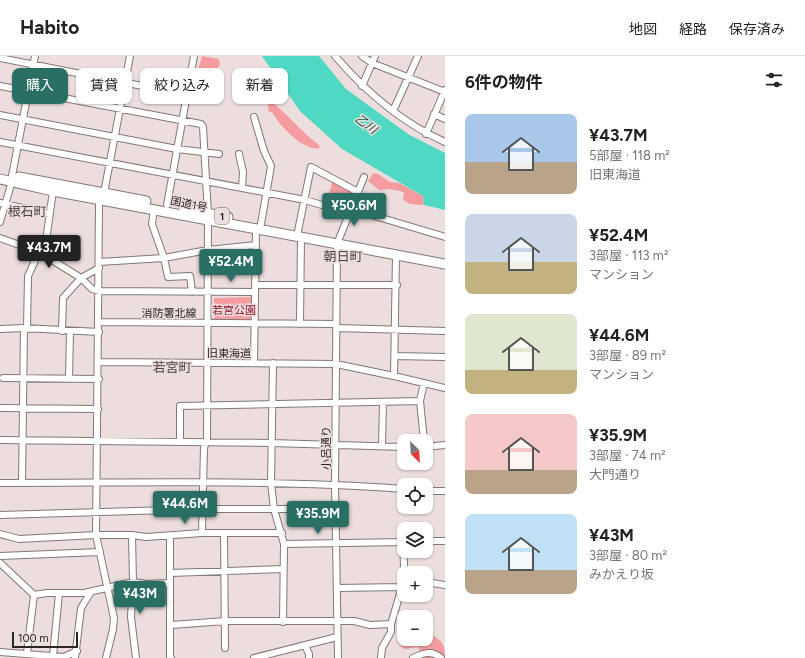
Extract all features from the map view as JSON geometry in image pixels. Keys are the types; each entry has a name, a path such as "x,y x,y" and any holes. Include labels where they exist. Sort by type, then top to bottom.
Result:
{"highway":[{"name":"国道1号","path":"0,173 53,191 167,205 208,217"},
{"name":"国道1号","path":"0,179 12,178 102,196 154,209 208,217 445,259"},
{"name":"国道1号","path":"339,241 396,255 445,264"}],"street":[{"path":"33,68 35,56"},
{"path":"128,68 130,56"},
{"path":"192,68 194,56"},
{"path":"335,56 362,86 393,112 426,134 445,142"},
{"path":"362,56 372,63 445,91 426,134"},
{"path":"362,86 376,56"},
{"path":"393,112 418,56"},
{"path":"0,58 76,73"},
{"path":"0,86 12,89"},
{"path":"68,99 201,124 203,127 208,217 208,250 206,442 204,447 202,533"},
{"path":"0,222 3,203 12,178 26,104"},
{"path":"106,658 114,618 96,535 99,379 99,205 121,104"},
{"path":"167,205 186,104"},
{"path":"434,114 445,119"},
{"path":"0,115 177,149 219,154"},
{"path":"254,117 264,151 271,166 256,245 254,363"},
{"path":"0,142 172,176 305,200 332,208 351,210 445,237"},
{"path":"239,154 243,172 242,188"},
{"path":"300,324 300,234 311,167 358,192"},
{"path":"339,241 364,177"},
{"path":"22,483 22,408 28,276 41,253 53,191"},
{"path":"3,203 49,214"},
{"path":"154,209 152,224 164,258 168,277 190,276 192,292"},
{"path":"0,238 41,253 81,278 92,288 99,291 255,292"},
{"name":"小呂通り","path":"338,658 335,484 336,326 339,241"},
{"path":"62,331 63,298 81,278 99,265 164,258 208,250 256,245"},
{"path":"394,376 397,285 396,255"},
{"path":"255,285 397,285"},
{"name":"消防署北線","path":"99,322 300,324 395,330 445,331"},
{"path":"0,329 25,328 99,332"},
{"path":"69,379 70,331"},
{"path":"395,356 445,358"},
{"name":"旧東海道","path":"99,362 336,364 445,388"},
{"path":"273,363 271,483 274,509 284,544 283,622"},
{"path":"4,378 99,379"},
{"path":"423,434 420,401 424,383"},
{"path":"180,442 180,406 206,406 210,404 420,401"},
{"path":"382,446 383,402"},
{"path":"0,408 98,409"},
{"path":"0,440 336,444 397,447"},
{"path":"433,446 445,445"},
{"path":"0,483 203,482 335,484 397,488"},
{"path":"433,491 445,491"},
{"path":"0,515 203,509 336,509"},
{"path":"0,534 19,539 96,535 132,535 146,537 202,533 282,533"},
{"path":"224,533 225,648"},
{"path":"132,535 133,582 131,617 136,658"},
{"path":"170,536 169,583 171,658"},
{"path":"433,541 445,541"},
{"path":"284,544 397,542"},
{"path":"0,556 100,552"},
{"path":"0,563 34,595 91,592 133,582 147,584 169,583"},
{"path":"170,574 283,569"},
{"path":"433,583 445,585"},
{"path":"337,588 397,587"},
{"path":"75,658 81,608 91,592"},
{"path":"53,656 59,593"},
{"path":"27,653 34,595"},
{"path":"382,658 382,648 391,632 391,624 398,602"},
{"path":"171,625 225,622 354,621 370,625 391,624"},
{"path":"254,658 305,644 338,637"},
{"path":"305,644 309,658"},
{"path":"0,652 64,657 77,651"},
{"path":"414,658 422,654 432,653 441,658"}],"green space":[{"path":"202,56 219,59 220,65 218,68 198,68"},
{"path":"268,104 274,104 319,145 320,148 307,146 300,142 281,125 273,113 269,112"},
{"path":"373,173 378,174 390,182 399,183 423,196 424,205 410,204 403,200 404,192 389,189 379,190 368,181"},
{"path":"332,182 354,194 350,198 344,199 339,196 333,204 327,203"},
{"name":"若宮公園","path":"253,297 253,322 214,323 214,298"},
{"path":"433,635 443,645 445,658 421,658 423,657 418,647 404,649 401,646 433,646"}],"water":[{"name":"乙川","path":"262,56 319,56 346,89 408,134 445,153 445,210 424,205 423,196 342,149 300,111 288,94 288,68 270,68"}],"district":[{"name":"根石町","path":"27,211"},
{"name":"朝日町","path":"343,256"},
{"name":"若宮町","path":"172,367"}]}
